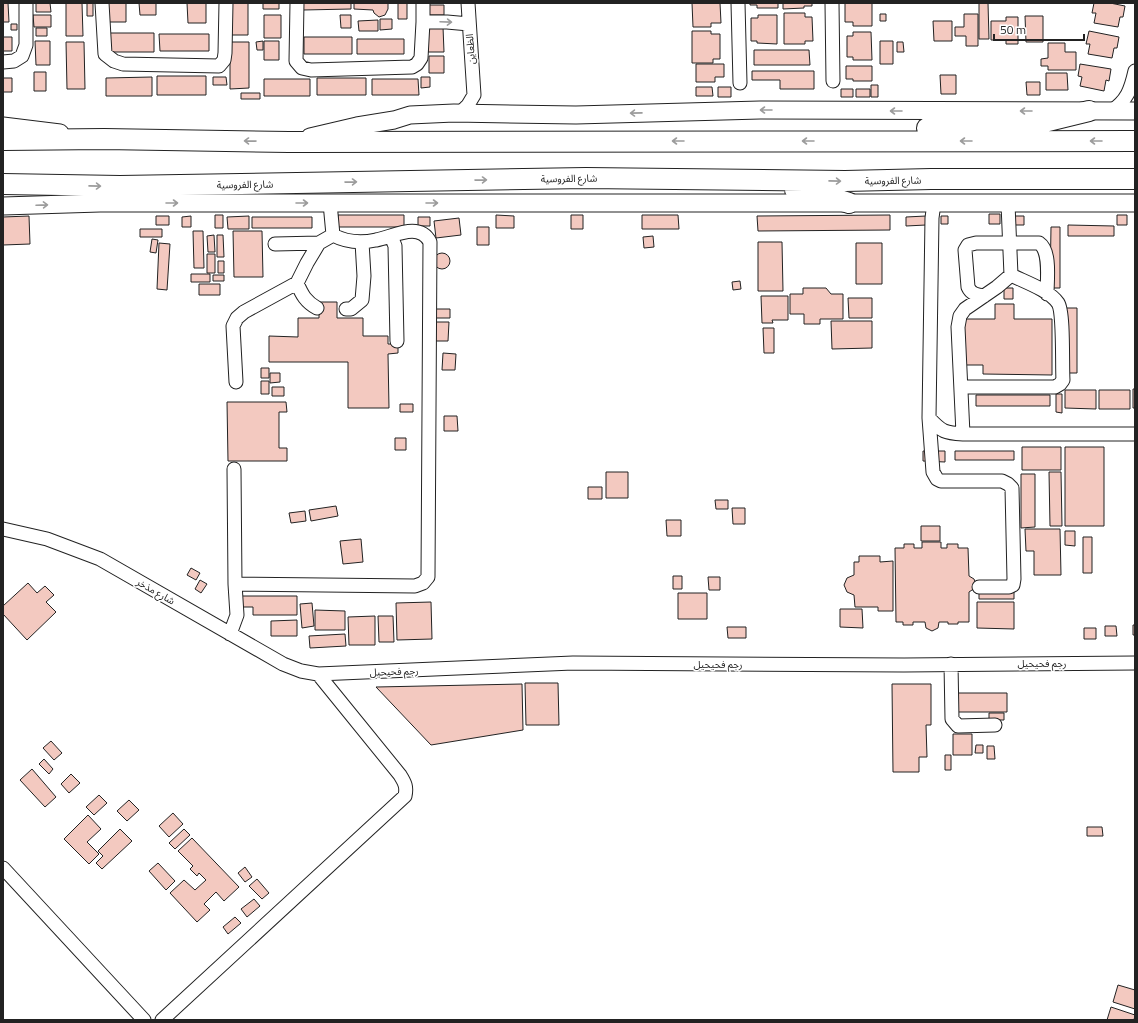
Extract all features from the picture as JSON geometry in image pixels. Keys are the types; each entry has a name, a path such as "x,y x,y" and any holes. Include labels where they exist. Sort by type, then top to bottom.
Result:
{"highway":[{"path":"849,141 889,130 1040,122 1089,111"},
{"path":"3,140 104,139 289,142 1135,141"},
{"path":"586,178 633,187 798,190 816,192 849,203"},
{"name":"شارع الفروسية","path":"3,184 120,186 586,178 845,181 931,179 1135,180"},
{"path":"1079,180 1135,188"},
{"path":"3,188 28,185"}],"main road":[{"path":"289,142 357,126 394,120 410,115 460,113 576,115 760,110 1135,111"},
{"path":"3,126 104,139"},
{"name":"شارع الفروسية","path":"3,206 100,203 1135,203"}],"street":[{"path":"3,62 14,61 22,56 26,45 26,3"},
{"path":"102,3 105,54 114,61 123,64 219,66 224,60 225,53 226,3"},
{"path":"297,3 296,61 302,68 311,70 412,67 418,64 421,58 423,3"},
{"name":"الظعاين","path":"468,3 468,24 474,95"},
{"path":"738,3 740,83"},
{"path":"832,3 833,81"},
{"path":"423,22 468,24"},
{"path":"1111,111 1133,92 1135,71"},
{"path":"460,113 468,105 474,95 495,114"},
{"path":"330,203 333,235"},
{"path":"934,203 932,218 929,418 933,472 937,479 941,481 1002,481 1012,488 1013,585 1009,587 979,588"},
{"path":"1008,204 1011,275"},
{"path":"235,584 414,586 423,583 428,577 430,242 427,236 419,231 410,231 376,241 362,242 342,240 333,235"},
{"path":"236,382 233,326 237,318 244,312 297,283 319,244 333,235"},
{"path":"391,236 395,246 397,341"},
{"path":"346,309 350,309 362,300 364,276 362,242"},
{"path":"984,296 969,291 968,287 965,250 968,245 976,243 1039,243 1043,246 1046,252 1047,294"},
{"path":"275,244 319,244"},
{"path":"963,434 958,327 960,316 965,309 1011,275"},
{"path":"961,387 1055,387 1063,380 1062,326 1059,304 1032,284 1011,275"},
{"path":"297,283 307,302 317,308"},
{"path":"929,418 938,428 947,433 1135,434"},
{"path":"230,634 237,615 235,584 234,468"},
{"name":"شارع مذخر","path":"3,529 47,539 100,559 283,664 301,671"},
{"name":"رجم فحيحيل","path":"301,671 318,674 573,663 1135,663"},
{"path":"951,664 952,719 958,726 995,725"},
{"path":"162,1020 405,796 407,789 403,779 318,674"},
{"path":"3,868 144,1020"}],"building":[{"path":"3,3 8,3 9,22 3,22"},
{"path":"36,3 50,3 51,12 36,12"},
{"path":"66,3 82,3 83,36 66,36"},
{"path":"87,3 93,3 93,16 87,16"},
{"path":"107,3 126,3 126,22 108,22"},
{"path":"139,3 156,3 156,15 140,15"},
{"path":"187,3 206,3 206,23 188,23"},
{"path":"229,3 248,3 248,35 230,35"},
{"path":"263,3 279,3 279,9 263,9"},
{"path":"303,3 351,3 351,9 303,10"},
{"path":"354,3 388,3 388,9 385,15 379,17 373,10 354,9"},
{"path":"398,3 407,3 407,19 398,19"},
{"path":"692,3 720,3 721,23 711,23 711,27 693,27"},
{"path":"750,3 778,3 778,8 757,8 757,5 750,5"},
{"path":"783,3 812,3 812,6 783,9"},
{"path":"845,3 872,3 872,26 853,26 853,22 845,22"},
{"path":"979,3 988,3 989,39 979,39"},
{"path":"1094,3 1110,3 1125,6 1123,17 1120,17 1118,27 1094,23 1096,13 1092,13"},
{"path":"426,5 444,5 444,15 427,15"},
{"path":"784,13 805,13 805,17 812,17 813,41 805,41 805,44 784,44"},
{"path":"880,14 886,14 886,21 880,21"},
{"path":"964,14 978,14 978,46 966,46 966,36 955,36 955,27 964,27"},
{"path":"33,15 51,15 51,27 34,27"},
{"path":"264,15 281,15 281,38 264,38"},
{"path":"340,15 351,15 351,28 341,28"},
{"path":"758,15 777,15 777,44 757,43 757,41 751,41 751,18 758,18"},
{"path":"1025,16 1043,16 1043,42 1026,42"},
{"path":"1006,17 1018,17 1018,44 1006,44 1006,40 991,40 991,21 1006,21"},
{"path":"380,19 392,19 392,29 380,30"},
{"path":"378,20 378,31 359,31 358,21"},
{"path":"933,21 952,21 952,41 934,41"},
{"path":"11,24 17,24 17,30 11,30"},
{"path":"428,27 443,27 444,52 428,52"},
{"path":"36,28 47,28 47,36 36,36"},
{"path":"692,31 711,31 711,34 720,34 720,59 713,59 713,63 692,63"},
{"path":"1089,31 1119,37 1117,48 1114,48 1112,58 1088,54 1090,44 1086,44"},
{"path":"853,32 871,32 872,60 853,60 853,57 847,57 847,36 853,36"},
{"path":"110,33 154,33 154,52 110,52"},
{"path":"159,34 209,34 209,51 160,51"},
{"path":"3,37 12,37 12,51 3,51"},
{"path":"304,37 352,37 352,54 304,54"},
{"path":"357,39 404,39 404,54 357,54"},
{"path":"35,41 50,41 50,65 36,65"},
{"path":"263,41 263,50 257,50 256,42"},
{"path":"264,41 279,41 279,60 264,60"},
{"path":"880,41 893,41 893,64 880,64"},
{"path":"66,42 84,42 85,89 67,89"},
{"path":"230,42 249,42 249,88 230,89"},
{"path":"897,42 903,42 904,52 897,52"},
{"path":"1048,43 1065,43 1065,52 1076,52 1076,70 1048,70 1048,66 1041,66 1041,59 1048,58"},
{"path":"754,50 809,50 810,65 754,65"},
{"path":"429,56 444,56 444,73 429,73"},
{"path":"696,64 724,64 724,77 715,77 715,82 696,82"},
{"path":"1080,64 1111,69 1109,81 1106,80 1104,91 1080,86 1082,77 1078,76"},
{"path":"846,66 872,66 872,81 853,81 853,79 846,79"},
{"path":"752,71 814,71 814,89 780,89 780,80 752,80"},
{"path":"34,72 46,72 46,91 34,91"},
{"path":"1046,73 1067,73 1068,90 1046,90"},
{"path":"940,75 956,75 956,94 941,94"},
{"path":"157,76 206,76 206,95 157,95"},
{"path":"152,77 152,96 106,96 106,78"},
{"path":"213,77 226,77 227,85 213,85"},
{"path":"421,77 430,77 430,87 421,88"},
{"path":"3,78 12,78 12,92 3,92"},
{"path":"317,78 366,78 366,95 317,95"},
{"path":"264,79 310,79 310,96 264,96"},
{"path":"372,79 418,79 419,95 372,95"},
{"path":"1026,82 1040,82 1040,95 1027,95"},
{"path":"871,85 878,85 878,97 871,97"},
{"path":"696,87 712,87 713,96 696,96"},
{"path":"718,87 731,87 731,97 718,97"},
{"path":"841,89 853,89 853,97 841,97"},
{"path":"856,89 870,89 870,97 856,97"},
{"path":"241,93 260,93 260,99 241,99"},
{"path":"989,214 1000,214 1000,224 989,224"},
{"path":"215,215 223,215 223,228 215,228"},
{"path":"338,215 404,215 404,227 338,227"},
{"path":"496,215 514,216 514,228 496,228"},
{"path":"571,215 583,215 583,229 571,229"},
{"path":"642,215 678,215 679,229 642,229"},
{"path":"890,215 890,230 758,231 757,216"},
{"path":"1117,215 1127,215 1127,225 1117,225"},
{"path":"29,216 30,244 3,245 3,217"},
{"path":"156,216 169,216 169,225 156,225"},
{"path":"191,216 191,227 182,227 182,217"},
{"path":"249,216 249,229 228,229 227,217"},
{"path":"926,216 926,225 906,226 906,217"},
{"path":"941,216 948,216 948,224 941,224"},
{"path":"1013,216 1024,216 1024,225 1013,225"},
{"path":"252,217 312,217 312,228 252,228"},
{"path":"418,217 430,217 430,226 418,226"},
{"path":"459,218 461,235 436,238 434,221"},
{"path":"1068,225 1114,226 1114,236 1068,236"},
{"path":"477,227 489,227 489,245 477,245"},
{"path":"1051,227 1060,227 1060,288 1050,288"},
{"path":"140,229 162,229 162,237 140,237"},
{"path":"193,231 203,231 204,268 194,268"},
{"path":"233,231 262,231 263,277 234,277"},
{"path":"214,235 215,252 208,252 207,236"},
{"path":"217,235 223,235 224,257 217,257"},
{"path":"653,236 654,247 644,248 643,237"},
{"path":"152,239 158,240 156,253 150,252"},
{"path":"758,242 782,242 783,291 758,291"},
{"path":"159,243 170,244 167,290 157,289"},
{"path":"856,243 882,243 882,284 856,284"},
{"path":"439,253 445,253 450,258 448,267 445,269 439,269 434,264 434,258"},
{"path":"207,254 215,254 215,273 207,273"},
{"path":"218,261 224,261 224,273 218,273"},
{"path":"191,274 210,274 210,282 191,282"},
{"path":"213,275 224,275 224,281 213,281"},
{"path":"740,281 741,289 733,290 732,282"},
{"path":"199,284 220,284 220,295 199,295"},
{"path":"803,288 826,288 831,294 843,294 843,319 820,319 820,324 804,324 804,314 790,314 790,294 803,294"},
{"path":"1004,288 1013,288 1013,299 1004,299"},
{"path":"761,296 788,296 788,320 772,320 773,323 762,323"},
{"path":"848,298 872,298 872,318 849,318"},
{"path":"319,302 337,302 337,318 363,318 363,336 388,336 388,344 398,344 398,353 388,354 389,408 348,408 348,362 269,362 269,336 298,337 298,318 319,318"},
{"path":"995,304 1014,304 1014,319 1052,319 1052,375 983,374 983,365 961,365 962,319 995,319"},
{"path":"1066,308 1077,308 1077,373 1066,373"},
{"path":"436,309 450,309 450,318 436,318"},
{"path":"831,321 872,321 872,348 832,349"},
{"path":"435,322 449,322 448,341 435,341"},
{"path":"763,328 774,328 774,353 764,353"},
{"path":"443,353 456,354 455,370 442,370"},
{"path":"261,368 269,368 269,378 261,378"},
{"path":"270,373 280,373 280,382 270,383"},
{"path":"261,381 269,381 269,394 261,394"},
{"path":"272,387 284,387 284,396 272,396"},
{"path":"1133,389 1135,389 1135,408 1133,408"},
{"path":"1065,390 1096,390 1096,409 1065,408"},
{"path":"1099,390 1130,390 1130,409 1099,409"},
{"path":"1056,394 1062,394 1062,413 1056,412"},
{"path":"976,395 1050,395 1050,406 976,406"},
{"path":"227,402 286,402 287,412 279,412 279,448 287,448 287,461 228,461"},
{"path":"400,404 413,404 413,412 400,412"},
{"path":"444,416 457,416 458,431 444,431"},
{"path":"395,438 406,438 406,450 395,450"},
{"path":"1022,447 1061,447 1061,470 1022,470"},
{"path":"1065,447 1104,447 1104,526 1065,526"},
{"path":"923,451 945,451 945,462 923,461"},
{"path":"955,451 1014,451 1014,460 955,460"},
{"path":"606,472 628,472 628,498 606,498"},
{"path":"1049,472 1061,472 1062,526 1050,526"},
{"path":"1021,474 1035,474 1035,527 1021,528"},
{"path":"588,487 602,487 602,499 588,499"},
{"path":"715,500 728,500 728,509 716,509"},
{"path":"336,506 338,516 311,521 309,510"},
{"path":"732,508 745,508 745,524 733,524"},
{"path":"305,511 306,521 291,523 289,513"},
{"path":"666,520 681,520 681,536 667,536"},
{"path":"921,526 940,526 940,541 921,541"},
{"path":"1025,529 1060,529 1061,575 1034,575 1034,551 1026,551"},
{"path":"1065,531 1075,531 1075,546 1065,545"},
{"path":"1083,537 1092,537 1092,573 1083,573"},
{"path":"361,539 363,562 343,564 340,541"},
{"path":"922,542 941,542 941,548 947,548 947,544 958,544 958,548 968,548 969,576 974,579 976,584 975,588 969,592 969,622 948,624 948,622 939,622 938,628 932,631 926,628 925,622 913,622 913,625 903,625 903,622 896,622 895,548 904,548 904,544 914,544 914,548 922,548"},
{"path":"859,556 880,556 880,562 893,561 893,611 878,611 878,607 855,607 854,595 847,592 844,585 847,578 854,575 854,562 859,562"},
{"path":"191,568 200,573 196,580 187,575"},
{"path":"673,576 682,576 682,589 673,589"},
{"path":"708,577 720,577 720,590 709,590"},
{"path":"200,580 207,584 201,593 195,589"},
{"path":"28,583 37,593 45,586 54,595 46,602 56,612 27,640 3,614 3,606"},
{"path":"979,590 1014,590 1014,599 979,599"},
{"path":"678,593 707,593 707,619 678,619"},
{"path":"241,596 297,596 297,615 253,615 253,607 241,607"},
{"path":"431,602 432,639 397,640 396,603"},
{"path":"977,602 1014,602 1014,629 977,628"},
{"path":"312,603 314,626 302,628 300,604"},
{"path":"840,609 862,609 863,628 840,627"},
{"path":"315,610 345,611 345,630 315,630"},
{"path":"375,616 375,645 349,645 348,617"},
{"path":"378,616 393,616 394,642 379,642"},
{"path":"297,620 297,636 271,636 271,621"},
{"path":"1133,625 1135,625 1135,635 1133,635"},
{"path":"1105,626 1116,626 1117,636 1105,636"},
{"path":"727,627 746,627 746,638 728,638"},
{"path":"1084,628 1096,628 1096,639 1084,639"},
{"path":"345,634 346,646 310,648 309,636"},
{"path":"525,683 558,683 559,725 526,725"},
{"path":"522,684 523,730 431,745 376,687"},
{"path":"892,684 931,684 931,725 926,725 927,757 919,757 919,772 893,772"},
{"path":"958,693 1007,693 1007,712 958,712"},
{"path":"989,713 1004,713 1004,720 989,720"},
{"path":"953,734 972,734 972,755 953,755"},
{"path":"51,741 62,753 54,760 43,748"},
{"path":"976,745 983,745 983,753 975,753"},
{"path":"987,746 994,746 995,759 987,759"},
{"path":"945,755 951,755 951,770 945,770"},
{"path":"44,759 53,769 49,774 39,764"},
{"path":"32,769 56,797 45,807 20,780"},
{"path":"71,774 80,783 69,793 61,784"},
{"path":"99,795 107,803 94,815 86,807"},
{"path":"129,800 139,810 127,821 117,811"},
{"path":"173,813 183,824 169,837 159,826"},
{"path":"88,815 101,829 87,842 99,854 89,864 64,839"},
{"path":"1087,827 1102,827 1103,836 1087,836"},
{"path":"120,829 132,841 102,869 96,863 103,856 98,851"},
{"path":"184,829 190,835 175,849 169,843"},
{"path":"192,838 239,887 224,901 216,892 204,904 210,910 197,922 170,893 184,880 195,890 206,880 199,873 197,876 190,869 193,866 178,851"},
{"path":"158,863 175,881 166,890 149,871"},
{"path":"245,867 252,877 245,882 238,873"},
{"path":"257,879 269,893 262,899 249,886"},
{"path":"254,899 260,906 247,917 241,909"},
{"path":"235,917 241,923 228,934 223,927"},
{"path":"1118,985 1135,990 1135,1009 1113,1002"},
{"path":"1111,1007 1135,1015 1134,1020 1107,1020"}]}
